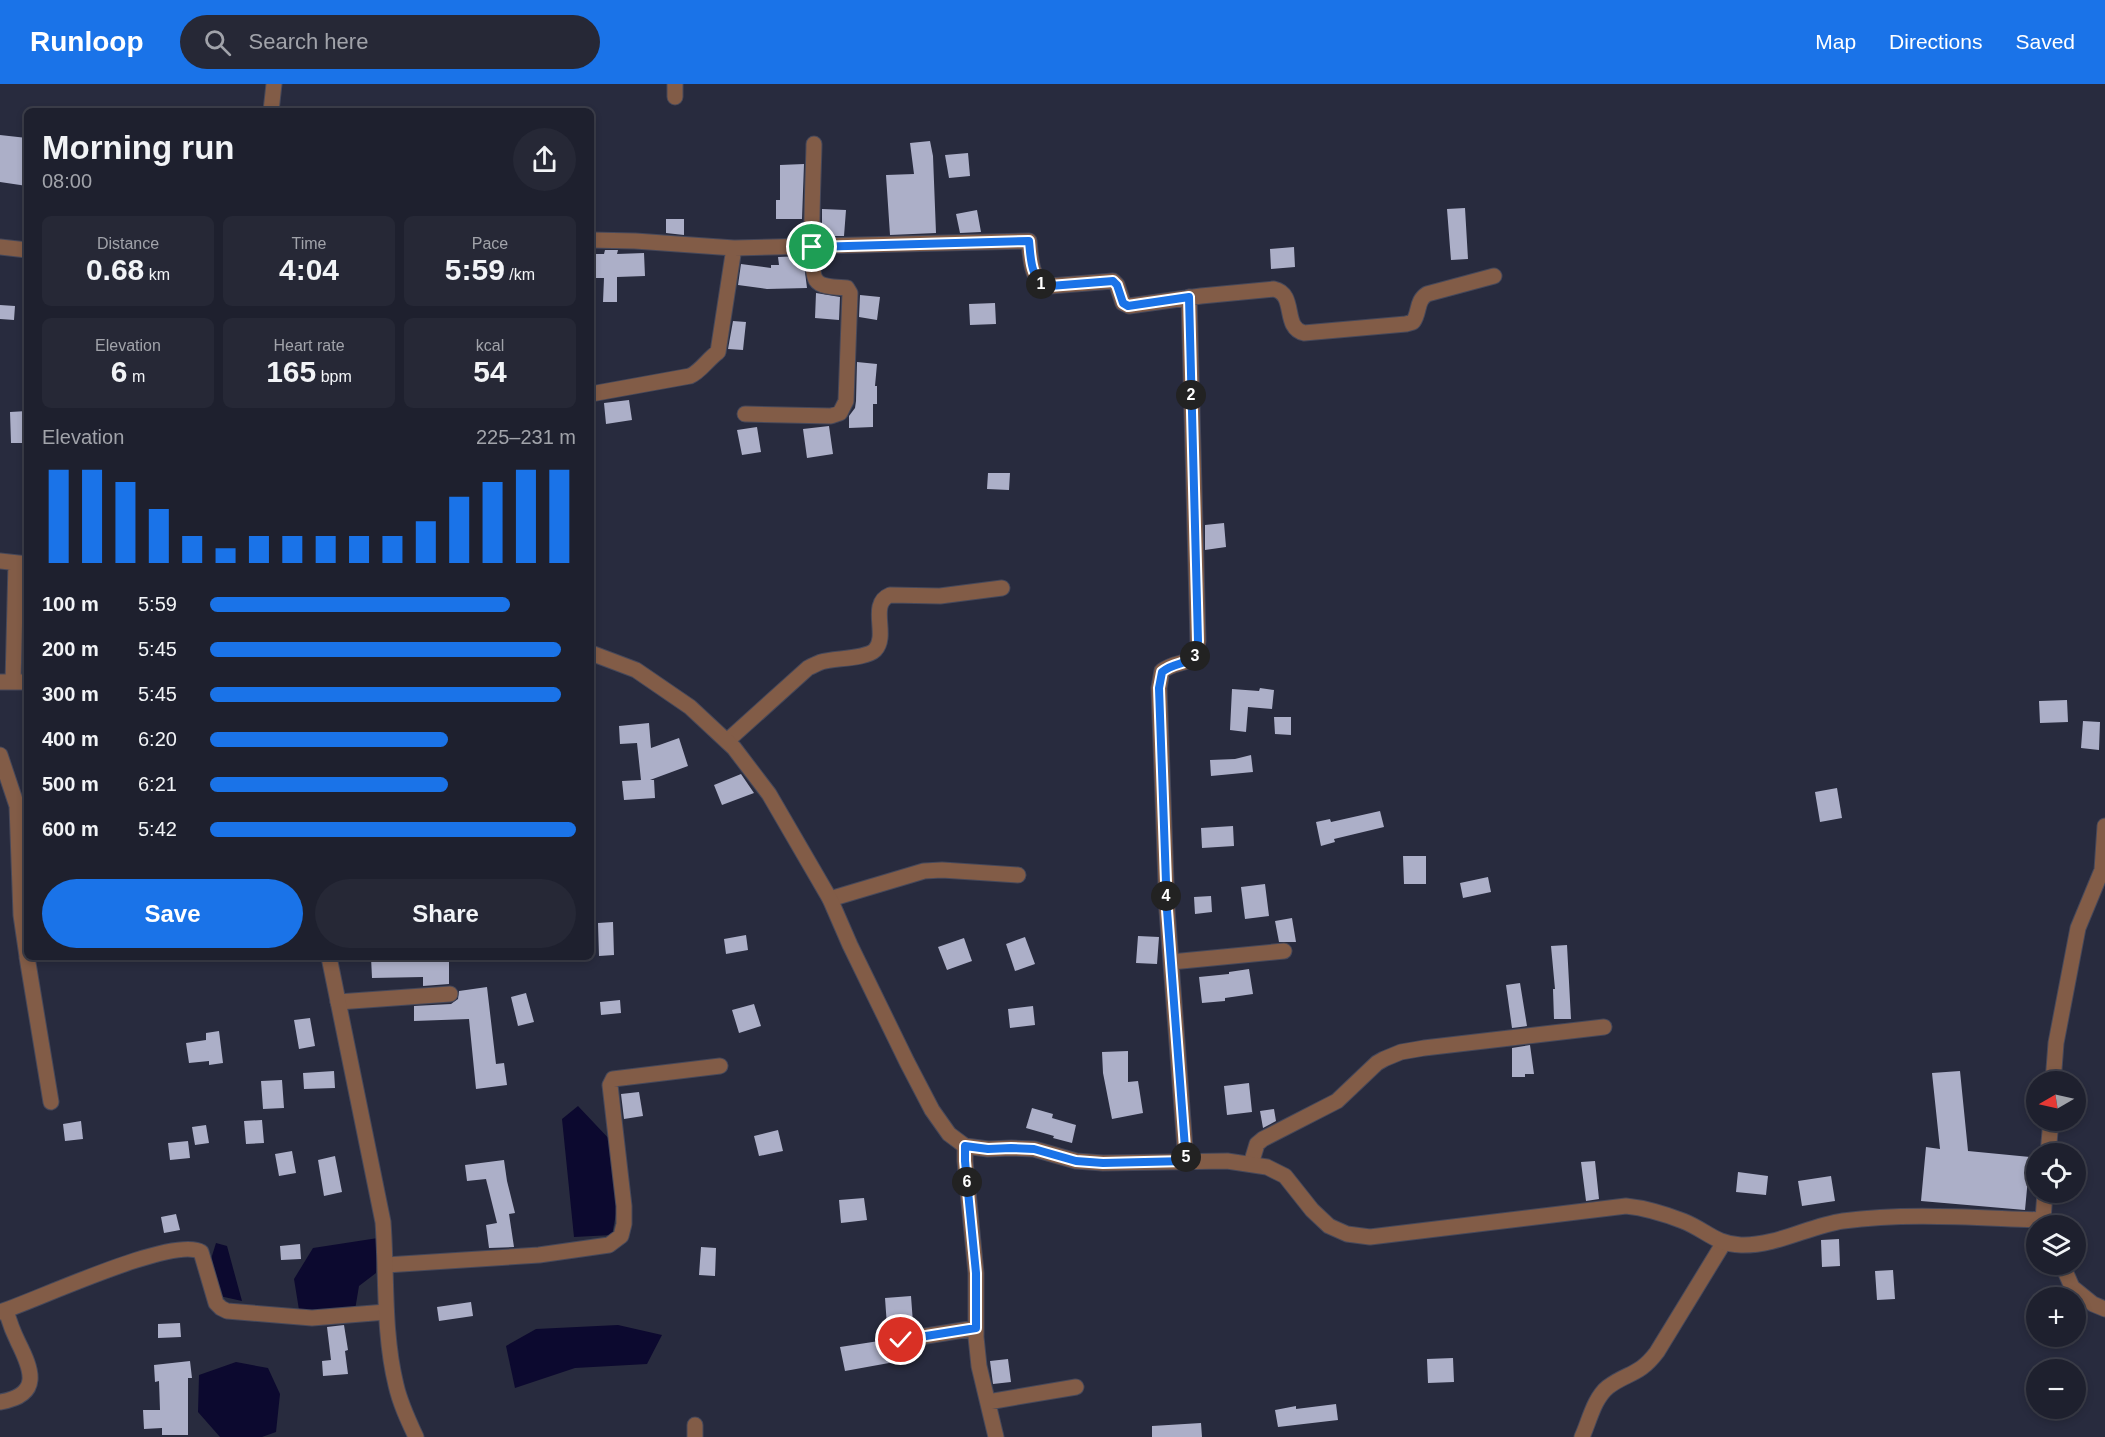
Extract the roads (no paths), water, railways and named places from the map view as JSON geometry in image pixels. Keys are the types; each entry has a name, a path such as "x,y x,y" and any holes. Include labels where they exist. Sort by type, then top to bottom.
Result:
{"street":[{"path":"271,108 274,84"},
{"path":"745,414 831,416 840,413 844,407 850,293 847,288 822,285 816,281 812,247 814,144"},
{"path":"594,240 734,248 1029,241 1031,262 1035,276 1041,284 1050,286 1113,281 1117,285 1123,303 1128,306 1189,297 1280,291 1285,295 1293,327 1297,332 1304,333 1413,322 1417,316 1421,297 1494,276"},
{"path":"0,248 24,250"},
{"path":"594,393 696,374 706,360 718,352 734,248"},
{"path":"1186,1161 1167,910 1159,688 1162,672 1167,667 1191,660 1197,653 1198,641 1189,297"},
{"path":"13,682 14,563"},
{"path":"727,741 808,668 821,662 869,653 876,649 879,642 880,604 884,598 890,595 940,596 1002,588"},
{"path":"594,654 636,670 690,707 727,741 769,794 830,899 906,1062 932,1110 949,1134 965,1146 988,1149 1034,1149 1076,1161 1103,1163 1186,1161 1268,1167 1285,1176 1312,1210 1329,1226 1347,1234 1370,1237 1626,1206 1638,1207 1684,1221 1723,1244 1743,1245 1770,1241 1841,1221 1914,1216 2026,1222"},
{"path":"0,755 17,806 21,915 24,936"},
{"path":"2055,1071 2056,1043 2078,928 2102,870 2105,826"},
{"path":"830,899 924,871 1018,875"},
{"path":"1171,962 1284,951"},
{"path":"28,960 51,1102"},
{"path":"330,960 383,1222 386,1312 396,1385 416,1437"},
{"path":"338,1002 450,994"},
{"path":"1251,1164 1257,1144 1263,1139 1337,1101 1377,1063 1401,1052 1604,1027"},
{"path":"386,1265 539,1255 609,1245 621,1236 624,1224 624,1206 610,1085 613,1079 720,1066"},
{"path":"965,1146 976,1273 976,1328 980,1366 996,1437"},
{"path":"1582,1437 1600,1395 1608,1387 1647,1365 1657,1352 1723,1244"},
{"path":"0,1402 12,1400 23,1394 30,1384 31,1371 3,1311 119,1266 160,1253 186,1248 201,1252 216,1303 227,1311 312,1318 386,1312"},
{"path":"2067,1275 2072,1287 2093,1304 2105,1309"},
{"path":"901,1340 976,1328"},
{"path":"988,1402 1076,1387"}]}
